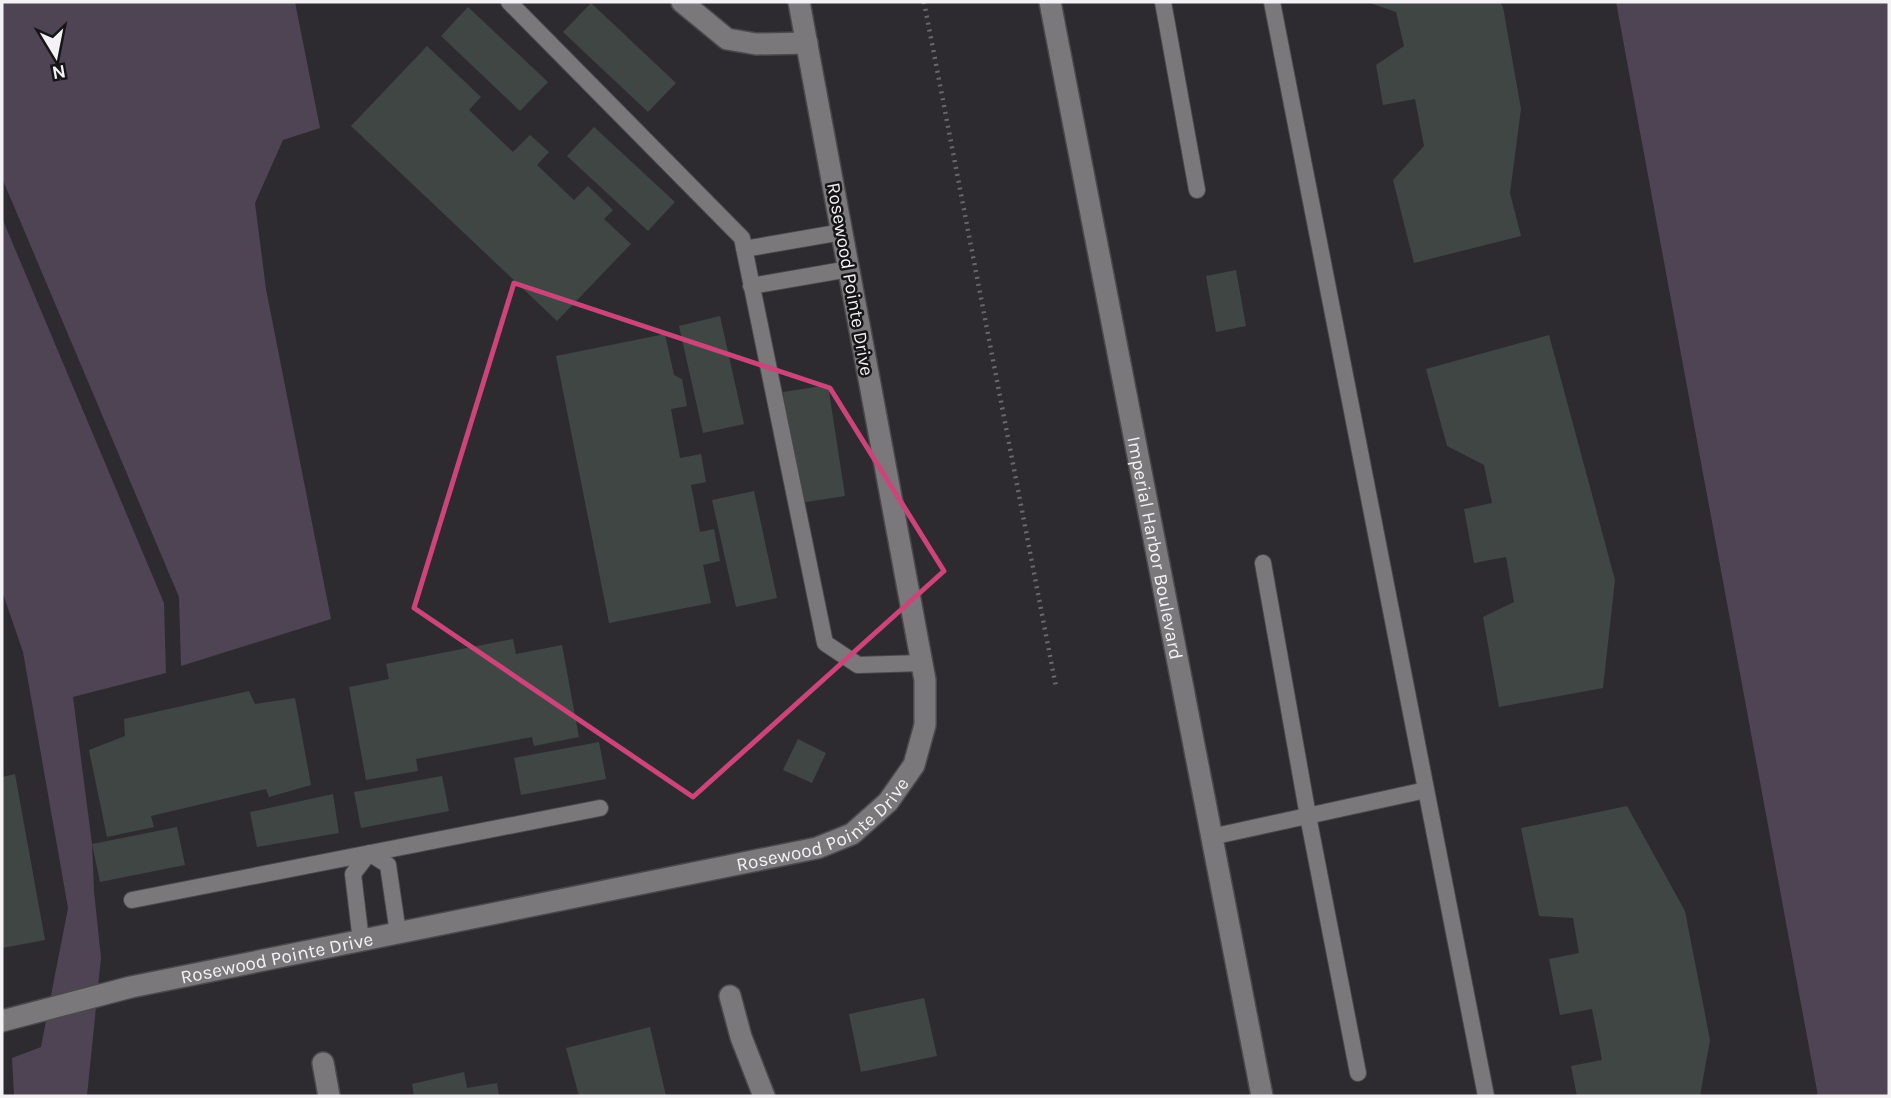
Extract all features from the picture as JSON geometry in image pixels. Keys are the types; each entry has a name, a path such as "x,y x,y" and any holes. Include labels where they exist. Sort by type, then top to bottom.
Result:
{"street":[{"path":"682,2 727,39 756,44 807,43"},
{"name":"Rosewood Pointe Drive","path":"2,1021 131,987 817,848 852,834 888,802 914,765 925,724 925,680 799,2"},
{"name":"Imperial Harbor Boulevard","path":"1051,2 1262,1096"},
{"path":"730,996 741,1037 764,1096"},
{"path":"323,1063 329,1096"}],"lane":[{"path":"509,2 742,239 825,643 858,665 922,663"},
{"path":"1163,2 1197,190"},
{"path":"1272,2 1486,1096"},
{"path":"744,249 842,232"},
{"path":"751,286 849,270"},
{"path":"1263,563 1358,1073"},
{"path":"1211,837 1426,790"},
{"path":"132,900 600,808"},
{"path":"369,853 388,865 398,933"},
{"path":"361,941 352,874 369,853"}],"path":[{"path":"924,2 1056,687"}],"highlighted area":[{"path":"514,283 830,388 944,571 693,797 414,608"}],"shaded area":[{"path":"2,2 295,2 320,128 283,140 255,203 266,289 331,619 181,666 179,597 2,178"},
{"path":"1616,2 1889,2 1889,1096 1818,1096"},
{"path":"2,218 164,603 166,673 73,697 92,844 101,958 87,1096 14,1096 12,1058 41,1047 68,908 23,652 2,591"}],"building":[{"path":"1367,2 1500,2 1521,109 1510,193 1521,236 1414,263 1393,180 1424,146 1415,99 1383,105 1376,65 1404,46 1396,12"},
{"path":"591,3 676,83 648,112 563,32"},
{"path":"468,7 548,82 520,111 441,36"},
{"path":"427,46 481,97 469,110 513,152 530,135 549,152 537,165 574,200 588,186 613,210 604,219 631,244 557,321 351,126"},
{"path":"594,127 675,202 648,231 567,156"},
{"path":"1236,270 1246,326 1216,332 1206,276"},
{"path":"720,316 744,424 703,433 679,326"},
{"path":"665,334 674,375 682,379 687,406 671,409 680,458 701,454 706,482 691,485 700,532 714,529 720,561 703,565 711,603 609,623 556,356"},
{"path":"1549,335 1615,580 1603,688 1499,707 1483,617 1514,602 1506,557 1474,563 1464,509 1492,503 1484,465 1447,446 1426,369"},
{"path":"828,385 845,496 800,503 783,392"},
{"path":"754,491 777,598 736,607 712,500"},
{"path":"513,639 516,654 562,645 579,737 534,746 532,737 416,759 418,771 366,780 349,687 389,679 386,664"},
{"path":"249,691 255,704 295,698 311,785 269,797 266,789 151,816 154,827 107,837 89,750 125,736 124,719"},
{"path":"798,739 826,753 812,783 783,770"},
{"path":"599,742 606,779 521,795 514,758"},
{"path":"15,774 45,940 2,948 2,777"},
{"path":"442,776 449,811 361,828 354,792"},
{"path":"333,794 339,833 257,847 250,812"},
{"path":"1627,806 1685,911 1710,1040 1700,1096 1577,1096 1571,1066 1602,1060 1592,1009 1560,1015 1549,959 1579,953 1573,918 1539,916 1521,828"},
{"path":"177,827 185,865 100,882 92,844"},
{"path":"924,998 937,1056 861,1072 849,1014"},
{"path":"650,1027 666,1096 579,1096 566,1048"},
{"path":"464,1072 467,1088 497,1083 499,1096 414,1096 412,1084"}]}
